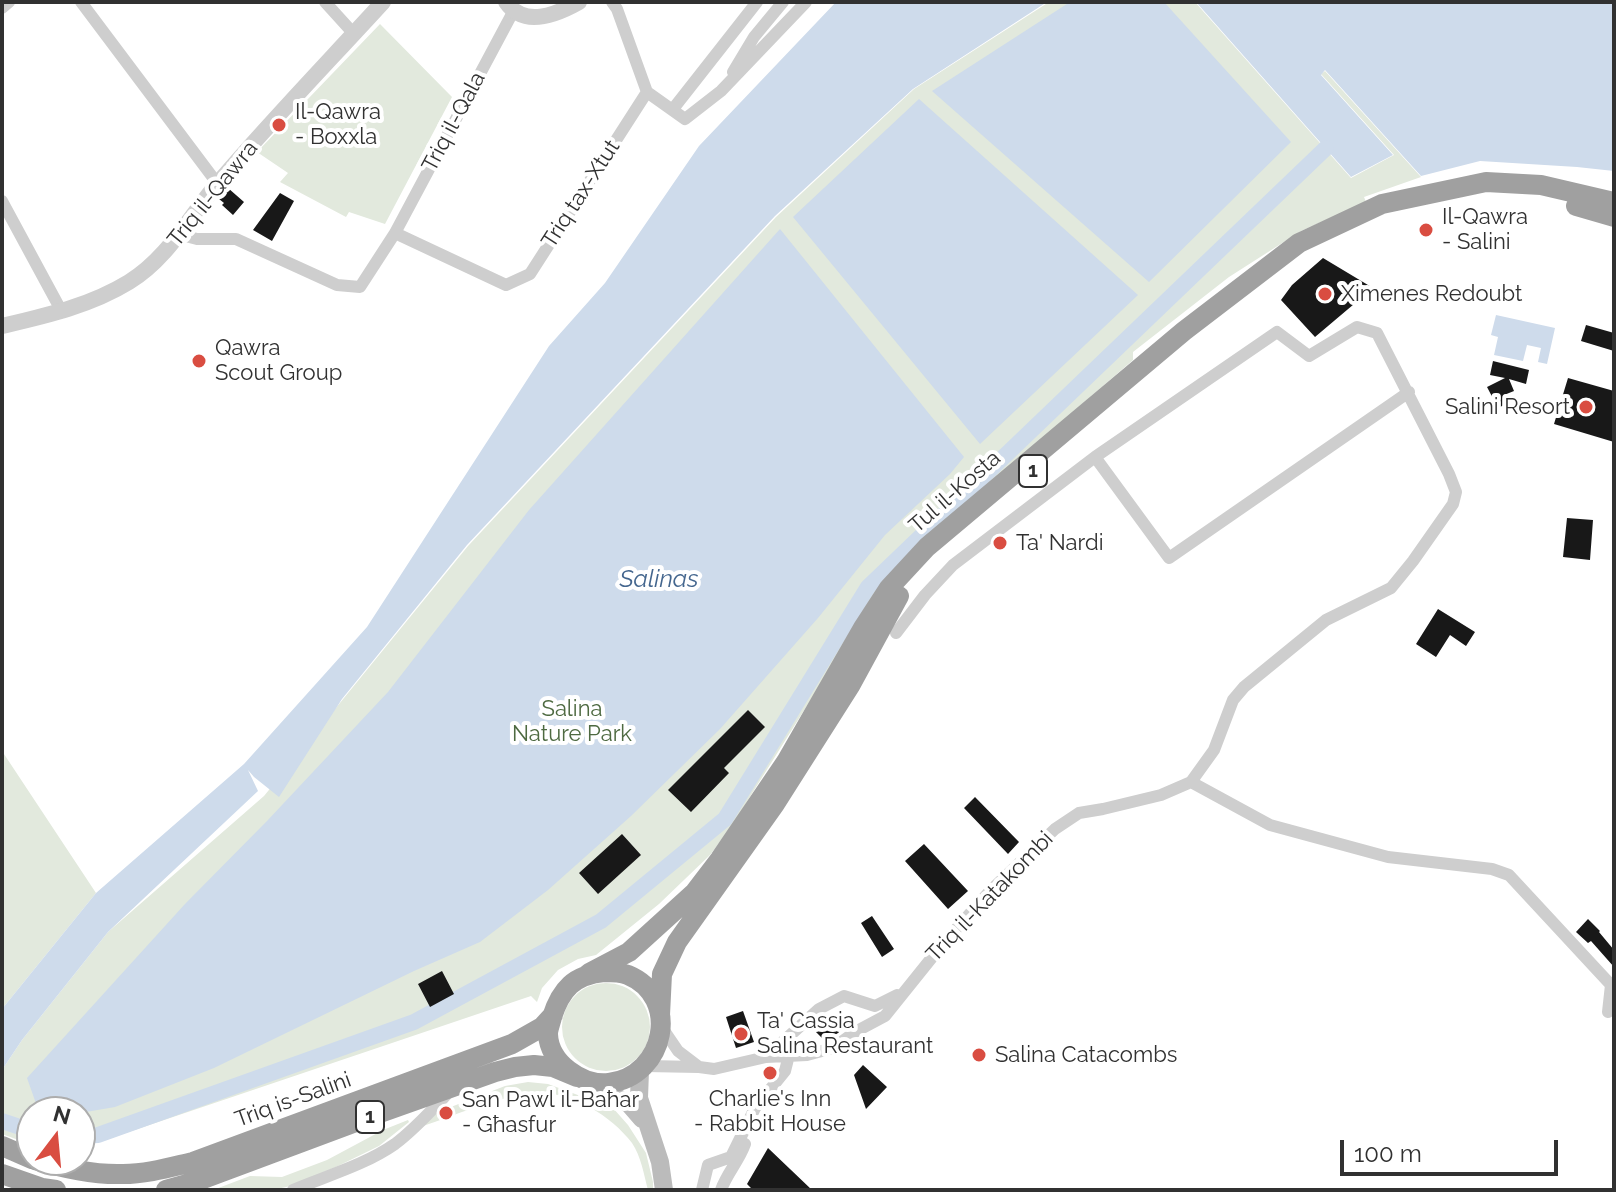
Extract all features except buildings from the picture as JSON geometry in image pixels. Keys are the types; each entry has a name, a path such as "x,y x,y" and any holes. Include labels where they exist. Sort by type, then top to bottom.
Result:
{"highway":[{"name":"Tul il-Kosta","path":"589,973 629,952 694,893 786,762 889,588 927,547 1184,331 1299,243 1382,204 1486,182 1541,185 1614,202"},
{"name":"Tul il-Kosta","path":"660,1020 662,974 677,942 775,804 850,686 908,583 948,542 1227,306 1305,250 1393,213 1484,194 1539,197 1614,217"},
{"name":"1","path":"553,1015 561,995 575,980 589,973"},
{"path":"589,973 617,973 638,981 655,1002 660,1020"},
{"path":"553,1015 548,1033 553,1051 563,1066 584,1079"},
{"name":"Triq is-Salini","path":"96,1173 124,1175 193,1162 512,1044 542,1027 553,1015"},
{"name":"1","path":"584,1079 607,1083 624,1080 643,1068 656,1051 660,1020"},
{"name":"Triq is-Salini","path":"166,1190 515,1067 553,1067 584,1079"},
{"path":"2,1174 56,1190"}],"main road":[{"path":"643,1068 639,1098 660,1162 664,1190"},
{"path":"584,1079 629,1104 650,1127"}],"street":[{"path":"2,8 9,2"},
{"path":"81,2 217,183"},
{"path":"325,2 354,34"},
{"name":"Triq il-Qawra","path":"2,326 62,312 126,284 147,270 166,252 217,183 383,2"},
{"path":"510,7 536,18 562,11 579,2"},
{"path":"612,2 647,92 685,119 721,91 806,2"},
{"path":"673,109 757,2"},
{"path":"721,91 754,37 783,2"},
{"name":"Triq il-Qala","path":"178,234 197,239 236,239 337,285 360,287 395,233 510,7"},
{"name":"Triq tax-Xtut","path":"395,233 506,285 530,274 647,92"},
{"path":"2,201 62,312"},
{"path":"896,633 953,565 1095,457 1277,332 1309,356 1357,327 1377,333 1449,474 1456,492 1453,504 1391,588 1326,620 1244,687 1233,700 1214,750 1191,782 1270,825 1388,857 1492,869 1509,875 1613,984 1608,1012"},
{"path":"1095,457 1169,558 1409,392"},
{"name":"Triq il-Katakombi","path":"643,1068 714,1069 766,1057 807,1055 833,1048 885,1016 990,891 1055,829 1079,813 1161,795 1191,782"},
{"name":"Triq il-Katakombi","path":"766,1057 819,1009 844,996 875,1006 902,993"},
{"path":"660,1020 678,1051 699,1067"},
{"path":"702,1190 708,1165 731,1157 755,1108 785,1071 789,1055"},
{"path":"721,1190 726,1177 739,1160 750,1129 764,1105 807,1055"},
{"path":"293,1190 394,1145 414,1129 454,1086"}],"green space":[{"name":"Salina Nature Park","path":"1049,2 1195,2 1351,178 1394,155 1321,74 1325,71 1421,177 1364,197 1366,202 1301,231 1229,277 1133,352 1133,360 1023,455 880,589 731,827 710,855 659,904 596,955 578,959 558,970 542,988 537,1002 531,996 105,1140 96,1141 96,1096 16,1096 16,1139 2,1134 2,1070 22,1040 108,932 264,796 468,546 776,217 914,89"},
{"path":"380,24 452,97 385,224 349,212 346,217 280,182 288,173 257,152"},
{"path":"2,751 96,893 2,1009"},
{"path":"606,983 623,987 637,996 646,1010 650,1027 646,1044 637,1058 623,1067 606,1071 589,1067 575,1058 566,1044 562,1027 566,1010 575,996 589,987"},
{"path":"528,1082 548,1084 613,1108 646,1153 653,1190 648,1190 638,1154 622,1132 598,1112 569,1098 554,1094 524,1094 423,1126 438,1112 505,1086"},
{"path":"408,1120 379,1146 291,1186 272,1190 213,1190 250,1176 282,1177 327,1160"}],"water":[{"path":"836,2 1047,2 913,89 775,216 467,545 342,699 279,797 248,770 258,791 108,932 22,1040 2,1070 2,1009 96,893 244,764 367,627 549,346 605,283 699,146"},
{"path":"1070,2 1164,2 1291,142 1149,282 932,91"},
{"path":"1196,2 1614,2 1614,171 1480,161 1421,176 1325,70 1321,75 1393,155 1351,177"},
{"path":"919,99 1138,295 980,444 793,217"},
{"name":"Salinas","path":"780,229 964,457 885,535 818,618 720,729 631,816 548,890 480,942 214,1068 115,1107 96,1110 96,1096 33,1096 27,1078 185,904 388,692 529,510"},
{"path":"1496,315 1555,328 1547,364 1538,362 1541,348 1527,345 1523,361 1494,355 1498,337 1491,335"}],"waterway":[{"path":"96,1135 414,1022 601,921 725,819 868,587 1326,148"},
{"path":"2,1121 16,1126"}],"place":[{"name":"Il-Qawra - Boxxla","path":"279,125"},
{"name":"Il-Qawra - Salini","path":"1426,230"},
{"name":"Ximenes Redoubt","path":"1325,294"},
{"name":"Qawra Scout Group","path":"199,361"},
{"name":"Salini Resort","path":"1586,407"},
{"name":"Ta' Nardi","path":"1000,543"},
{"name":"Ta' Cassia Salina Restaurant","path":"741,1034"},
{"name":"Salina Catacombs","path":"979,1055"},
{"name":"Charlie's Inn - Rabbit House","path":"770,1073"},
{"name":"San Pawl il-Baħar - Għasfur","path":"446,1113"}]}
